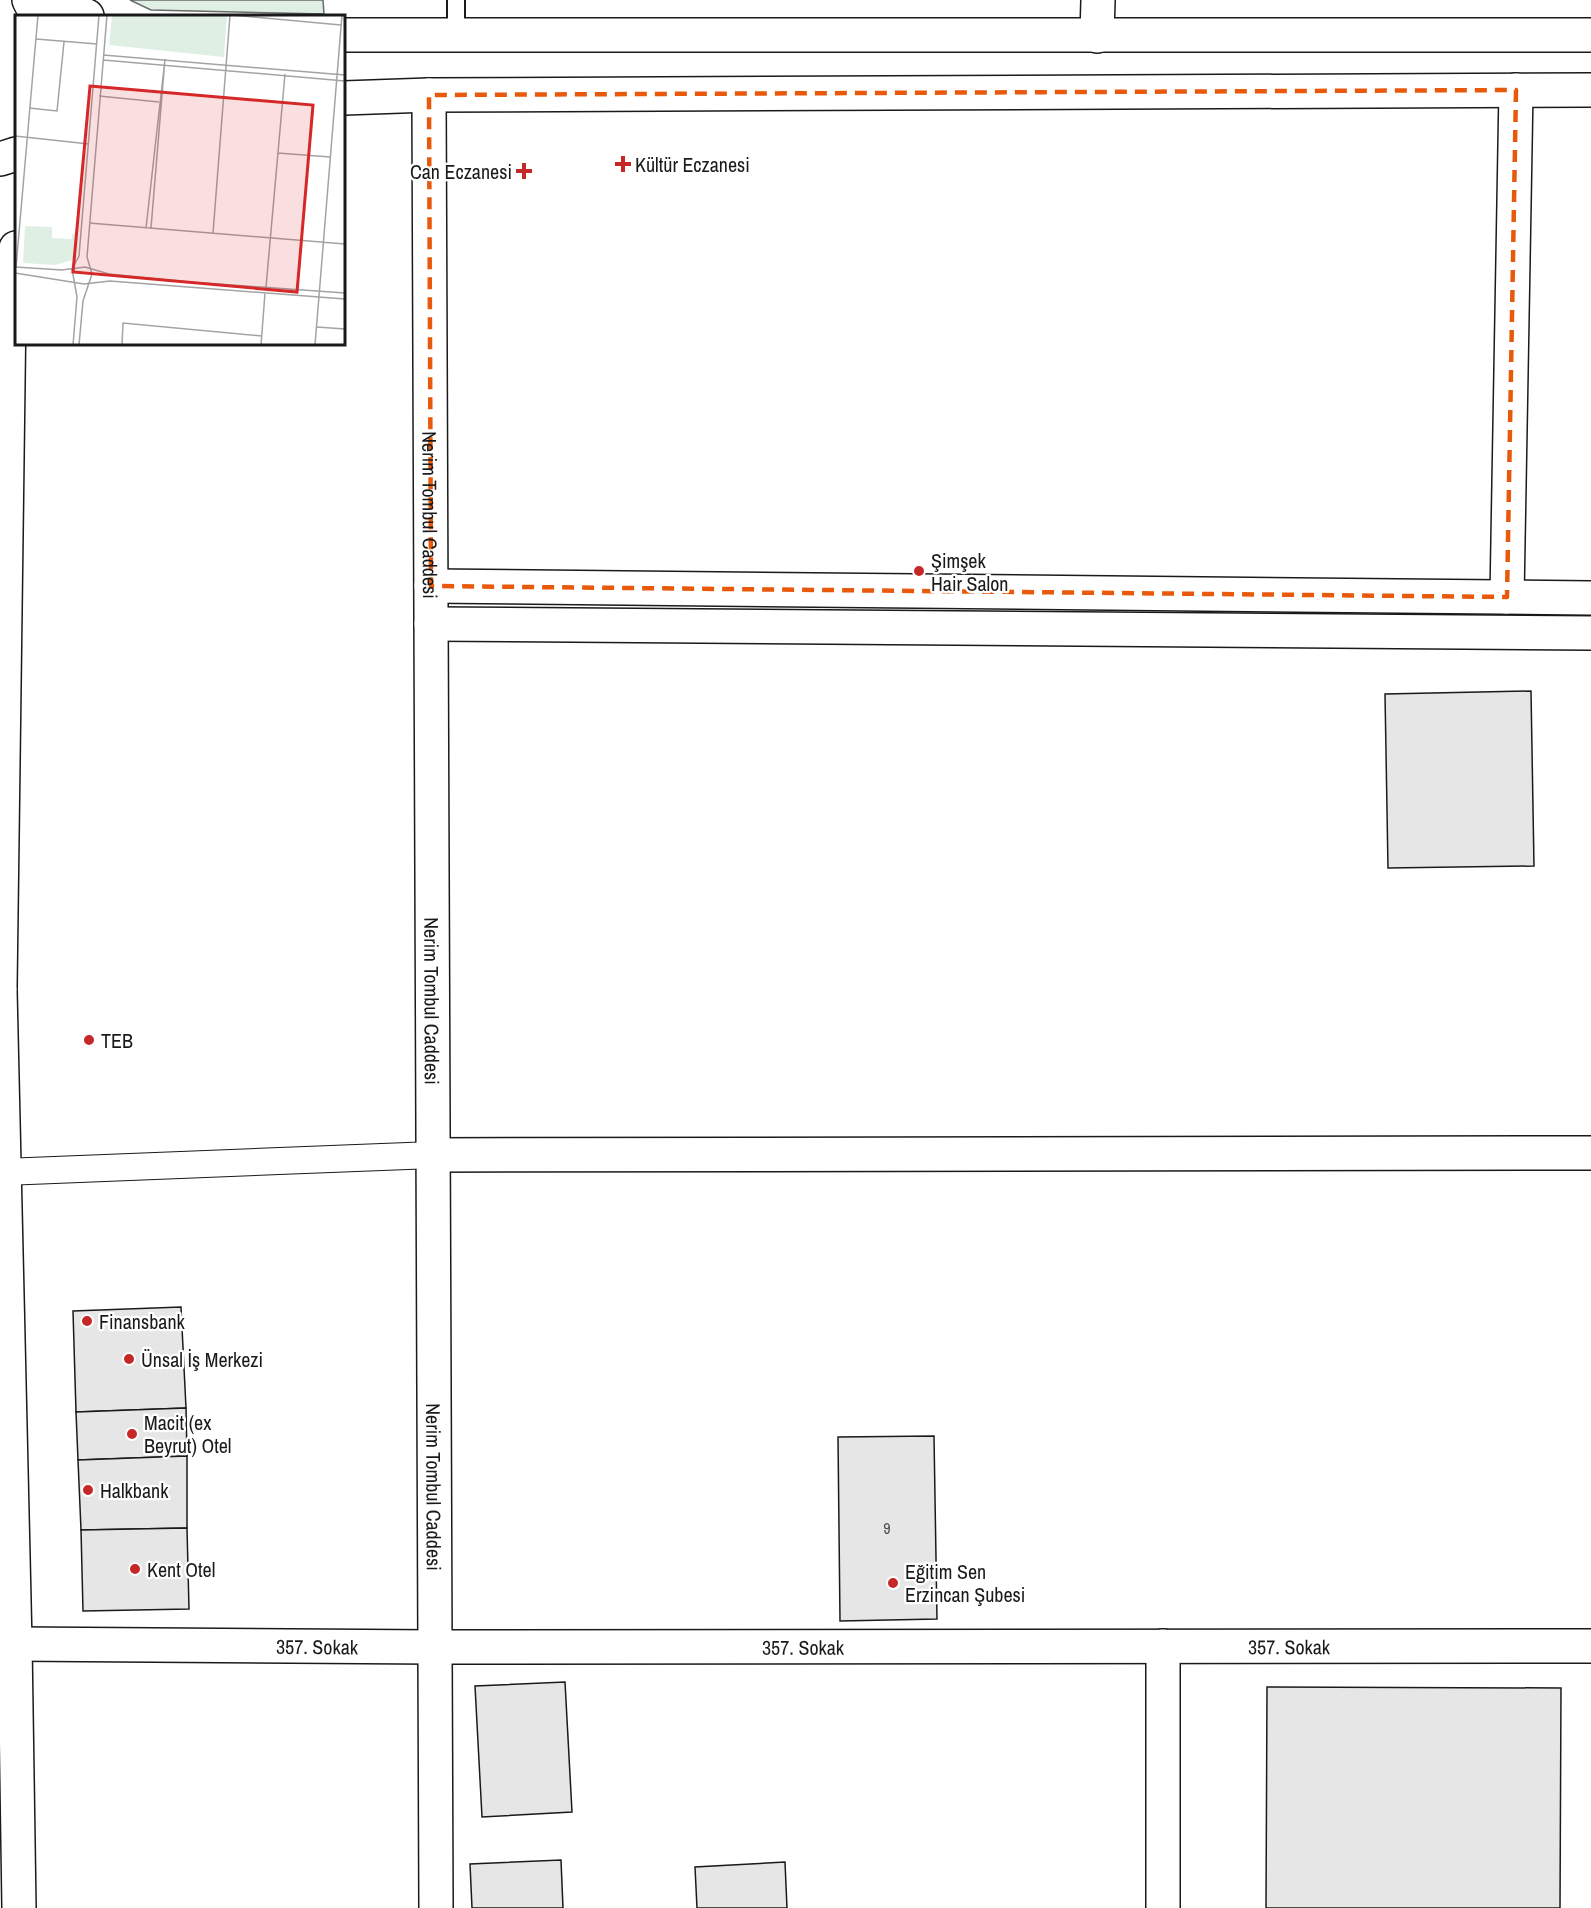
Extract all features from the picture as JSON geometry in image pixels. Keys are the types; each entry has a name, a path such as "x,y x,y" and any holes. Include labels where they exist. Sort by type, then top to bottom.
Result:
{"street":[{"path":"29,0 36,15"},
{"path":"51,0 85,15"},
{"path":"1097,36 1098,0"},
{"path":"345,35 1591,35"},
{"path":"1507,597 1516,90"},
{"path":"345,98 429,95 1591,90"},
{"name":"Nerim Tombul Caddesi","path":"429,95 436,1908"},
{"path":"0,159 15,154"},
{"path":"15,256 9,307 0,989 19,1908"},
{"path":"431,586 1591,598"},
{"path":"431,624 1591,633"},
{"path":"4,1172 433,1155 1591,1153"},
{"name":"357. Sokak","path":"15,1644 435,1647 1591,1646"},
{"path":"1163,1646 1163,1908"}],"lane":[{"path":"456,0 456,35"}],"highlighted area":[{"path":"1516,90 1507,597 431,586 429,95"}],"green space":[{"path":"130,0 323,0 324,14 151,10"}],"building":[{"path":"1531,691 1534,866 1388,868 1385,694"},
{"name":"Ünsal İş Merkezi","path":"181,1307 186,1408 76,1412 73,1311"},
{"name":"Macit (ex Beyrut) Otel","path":"186,1408 187,1456 78,1460 76,1412"},
{"path":"934,1436 937,1619 840,1621 838,1437"},
{"path":"187,1456 187,1528 81,1530 78,1460"},
{"name":"Kent Otel","path":"187,1528 189,1609 83,1611 81,1530"},
{"path":"565,1682 572,1812 482,1817 475,1686"},
{"path":"1267,1687 1561,1688 1560,1908 1266,1908"},
{"path":"561,1860 563,1908 472,1908 470,1864"},
{"path":"785,1862 787,1908 697,1908 695,1867"}],"place":[{"name":"Kültür Eczanesi","path":"623,164"},
{"name":"Can Eczanesi","path":"524,171"},
{"name":"Şimşek Hair Salon","path":"919,571"},
{"name":"TEB","path":"89,1040"},
{"name":"Finansbank","path":"87,1321"},
{"name":"Ünsal İş Merkezi","path":"129,1359"},
{"name":"Macit (ex Beyrut) Otel","path":"132,1434"},
{"name":"Halkbank","path":"88,1490"},
{"name":"Kent Otel","path":"135,1569"},
{"name":"Eğitim Sen Erzincan Şubesi","path":"893,1583"}]}
